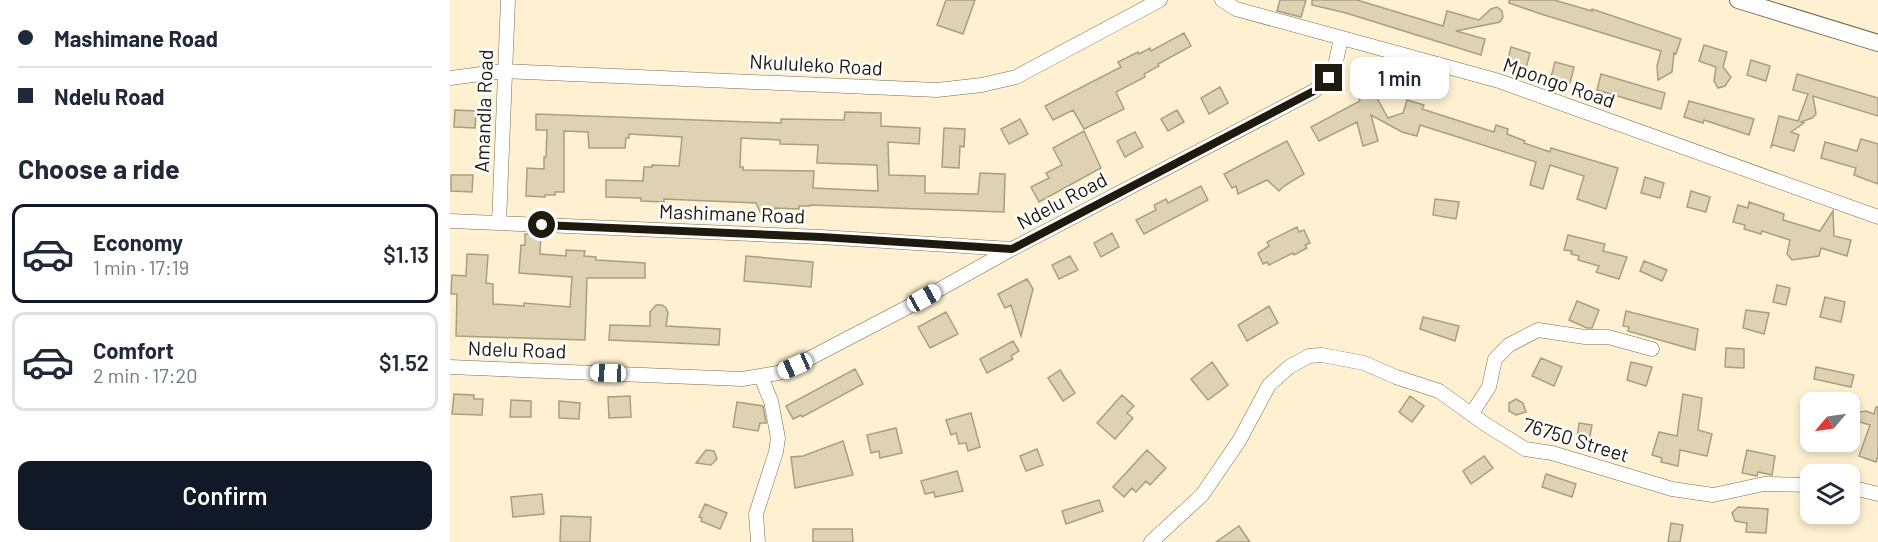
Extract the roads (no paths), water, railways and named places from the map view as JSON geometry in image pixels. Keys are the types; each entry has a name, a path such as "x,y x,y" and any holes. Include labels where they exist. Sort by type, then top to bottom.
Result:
{"street":[{"name":"Amandla Road","path":"499,223 508,0"},
{"name":"Nkululeko Road","path":"450,78 504,71 937,90 982,85 1016,77 1160,0"},
{"name":"Mpongo Road","path":"1222,0 1236,9 1499,81 1878,217"},
{"path":"1738,0 1878,43"},
{"name":"Ndelu Road","path":"450,367 742,379 778,373 906,308 1012,249 1314,91 1329,78 1335,66 1341,38"},
{"name":"Mashimane Road","path":"450,221 821,237 1012,249"},
{"path":"1472,413 1489,387 1495,359 1509,345 1538,330 1585,337 1608,337 1652,349"},
{"name":"76750 Street","path":"1150,542 1202,495 1239,441 1269,385 1289,367 1309,356 1322,355 1364,363 1396,377 1439,391 1525,449 1552,453 1672,489 1713,495 1764,484 1800,486"},
{"path":"758,542 756,514 776,452 778,438 771,400 761,377"},
{"path":"1860,490 1878,494"}]}
